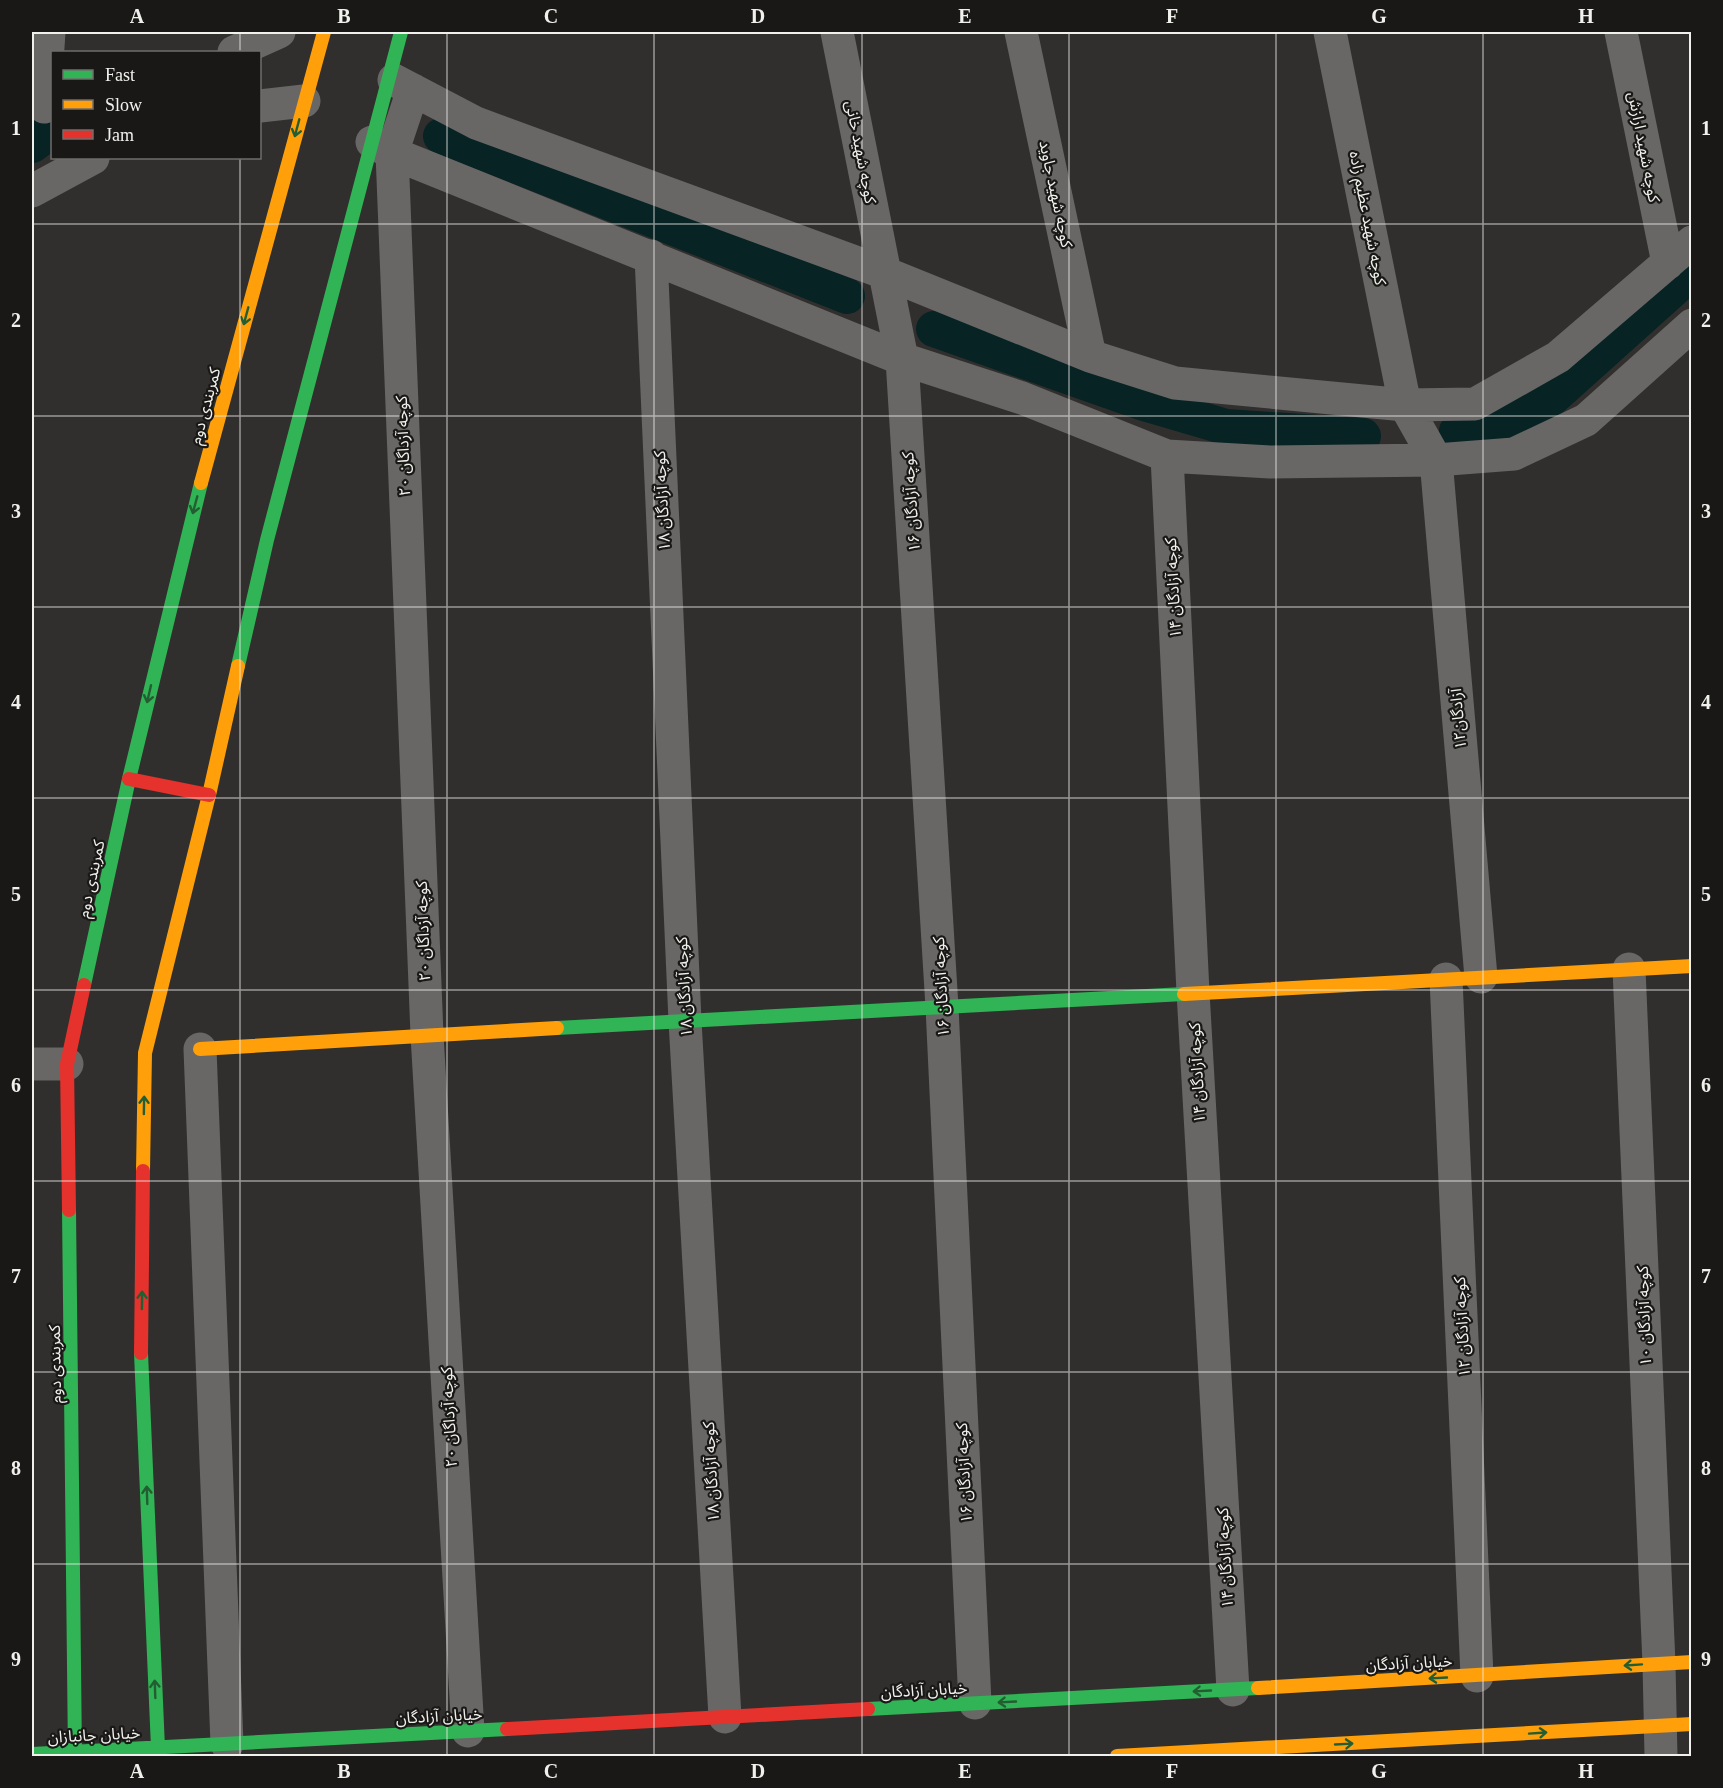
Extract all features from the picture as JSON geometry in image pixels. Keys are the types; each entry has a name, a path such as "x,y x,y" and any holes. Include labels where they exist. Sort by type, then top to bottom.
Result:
{"main road":[{"name":"کمربندی دوم","path":"74,1754 67,1064 129,780 190,522 324,32"},
{"path":"401,32 401,84"},
{"path":"159,1752 141,1366 145,1053 209,795 267,540 382,148"},
{"path":"129,780 209,795"},
{"path":"201,1049 1692,966"},
{"name":"خیابان آزادگان","path":"159,1752 227,1744 1477,1676 1692,1662"},
{"path":"1118,1756 1660,1741 1692,1724"},
{"name":"خیابان جانبازان","path":"32,1754 159,1752"}],"street":[{"path":"43,110 49,32"},
{"path":"236,51 279,32"},
{"name":"کوچه شهید خانی","path":"837,32 885,273"},
{"name":"کوچه شهید جاوید","path":"1021,32 1090,356"},
{"name":"کوچه شهید عظیم زاده","path":"1330,32 1405,405 1436,460"},
{"name":"کوچه شهید ارازش","path":"1621,32 1680,253"},
{"path":"1680,253 1558,357 1475,404 1405,405 1175,383 1090,356 885,273 476,123 401,84 382,148 902,359 1022,398 1167,456 1270,462 1436,460 1514,454 1586,420 1692,325"},
{"path":"261,106 304,101"},
{"name":"کوچه آزداگان ۲۰","path":"382,148 427,1035 468,1731"},
{"path":"32,191 91,159"},
{"name":"کوچه آزادگان ۱۸","path":"651,256 685,1021 725,1717"},
{"name":"کوچه آزادگان ۱۶","path":"885,273 902,359 942,1006 975,1703"},
{"name":"کوچه آزادگان ۱۴","path":"1167,456 1193,992 1233,1689"},
{"name":"۱۲آزادگان","path":"1436,460 1481,977"},
{"name":"کوچه آزادگان ۱۰","path":"1629,969 1659,1664 1660,1741"},
{"name":"کوچه آزادگان ۱۲","path":"1446,979 1477,1676"},
{"path":"201,1049 227,1744"},
{"path":"32,1065 67,1064"}],"waterway":[{"path":"32,145 51,131"},
{"path":"441,136 847,296"},
{"path":"1457,431 1502,424 1545,404 1692,272"},
{"path":"934,329 1144,403 1226,427 1363,436"}],"traffic: fast":[{"path":"238,666 267,540 401,32"},
{"path":"84,985 129,779 201,483"},
{"path":"557,1028 1184,994"},
{"path":"69,1210 75,1756"},
{"path":"141,1353 158,1748 161,1756"},
{"path":"868,1709 1258,1688"},
{"path":"32,1754 507,1729"}],"traffic: slow":[{"path":"201,483 324,32"},
{"path":"143,1171 145,1053 209,795 238,666"},
{"path":"1184,994 1692,966"},
{"path":"200,1049 557,1028"},
{"path":"1258,1688 1692,1662"},
{"path":"1117,1756 1692,1724"}],"traffic: jam":[{"path":"129,779 209,795"},
{"path":"69,1210 67,1064 84,985"},
{"path":"141,1353 143,1171"},
{"path":"507,1729 868,1709"}]}
